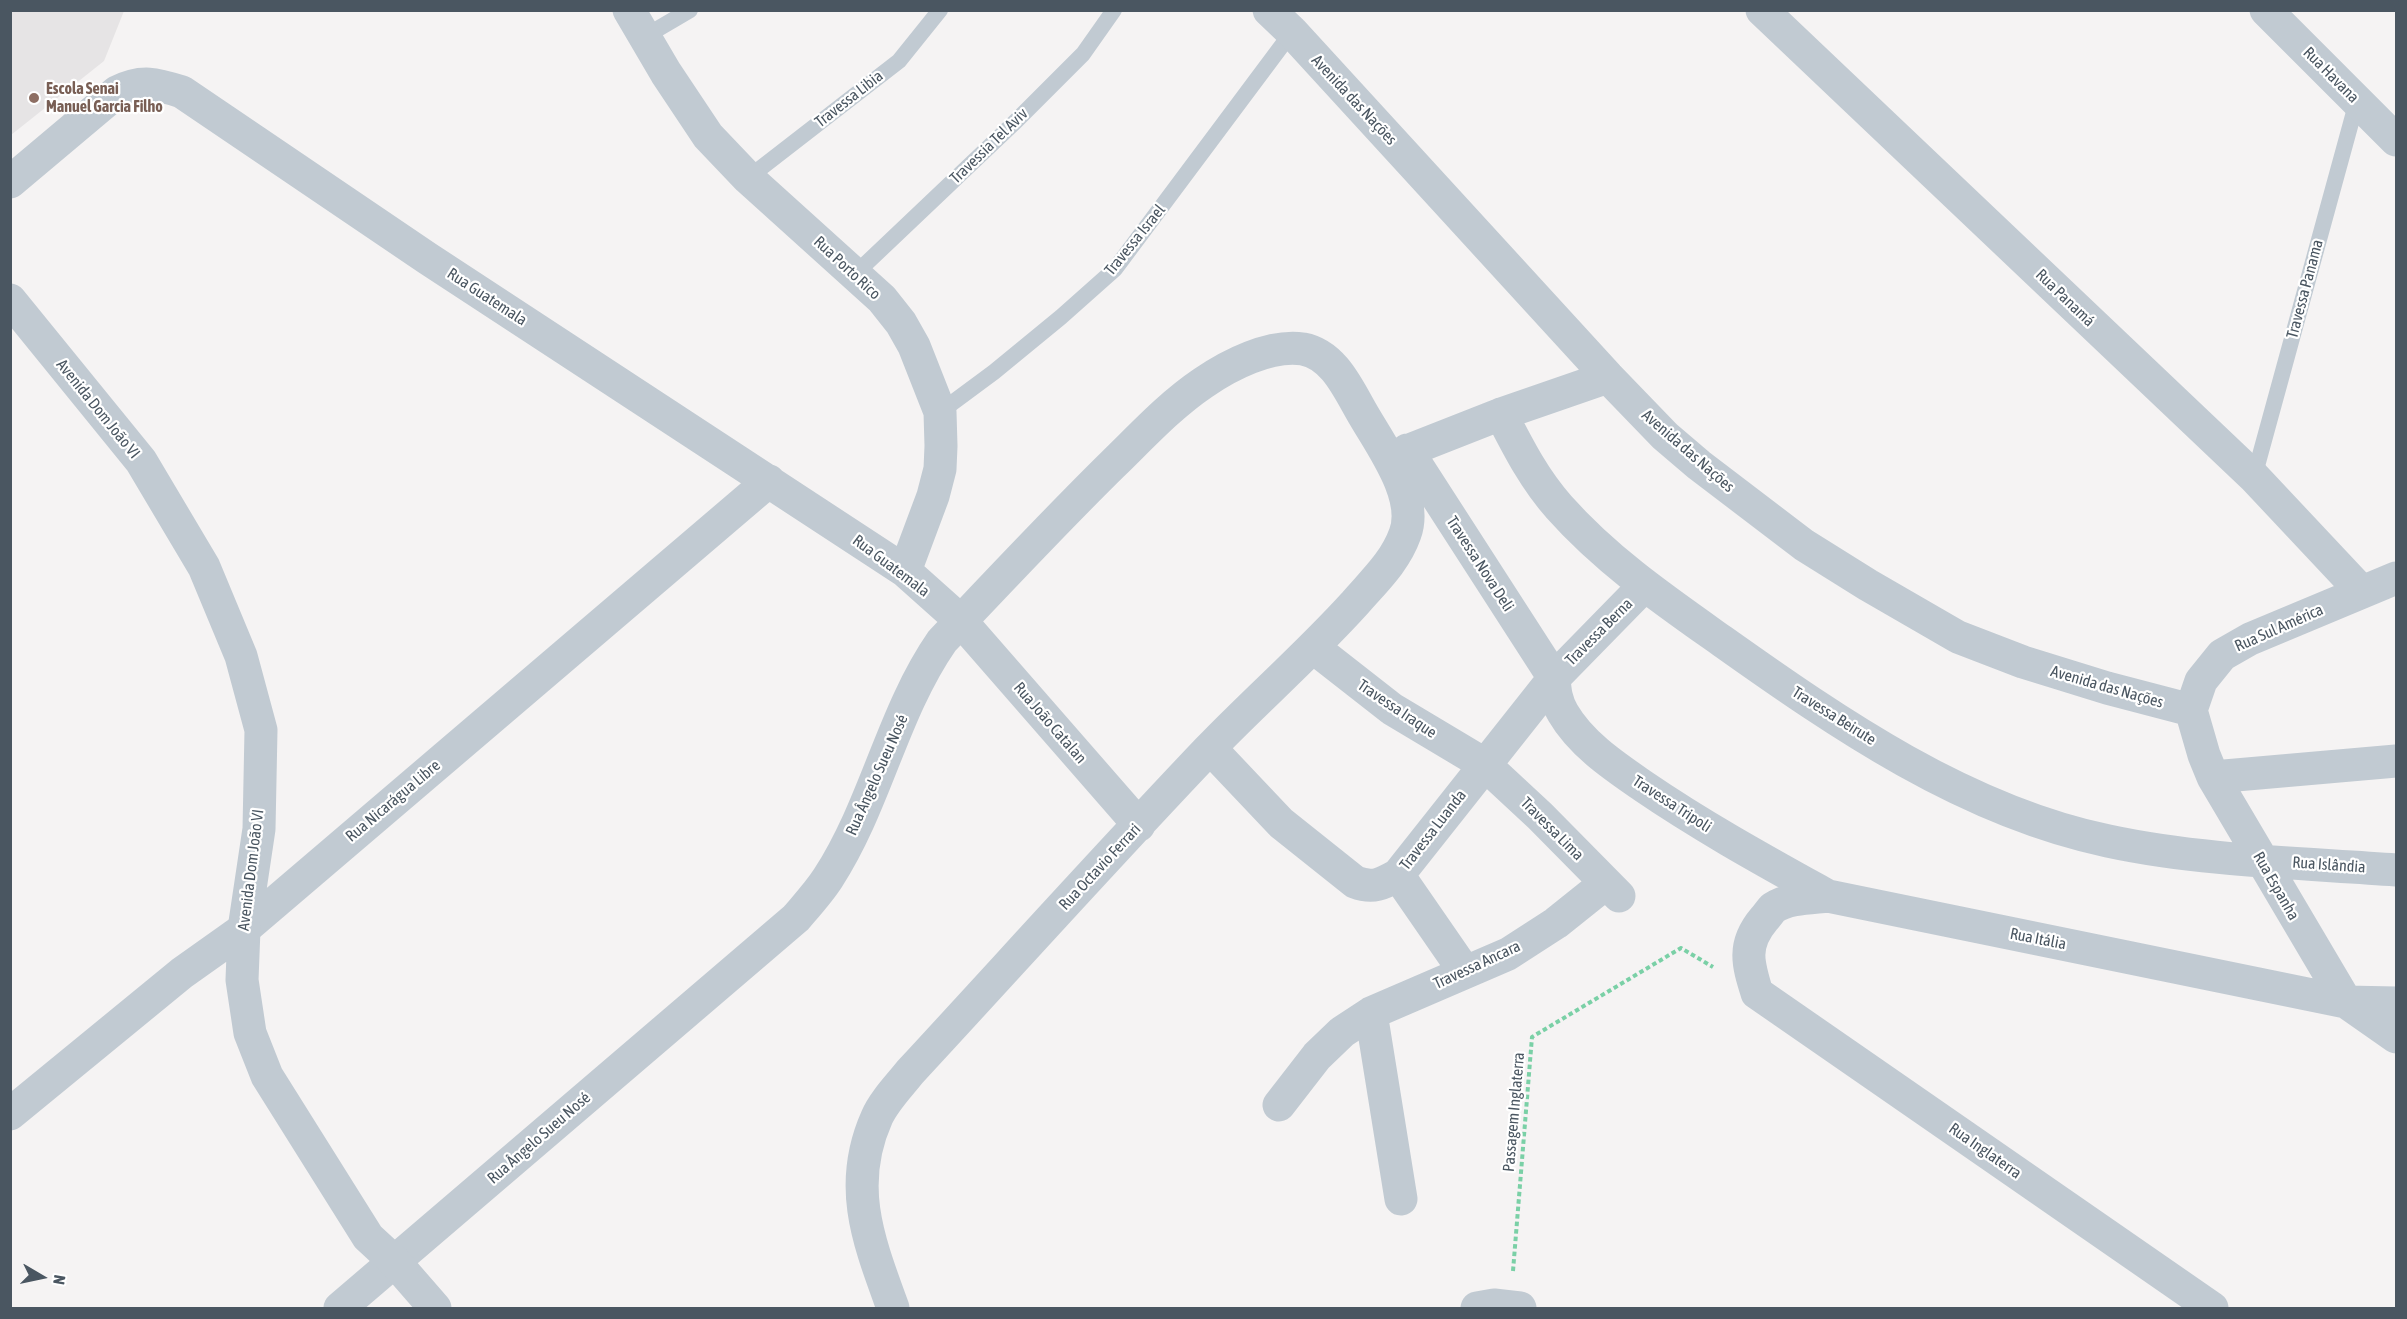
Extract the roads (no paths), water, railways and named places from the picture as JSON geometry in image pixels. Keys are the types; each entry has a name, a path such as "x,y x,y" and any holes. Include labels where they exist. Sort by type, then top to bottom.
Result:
{"street":[{"name":"Rua Panamá","path":"1762,10 2254,477 2362,592"},
{"name":"Rua Havana","path":"2266,10 2397,140"},
{"name":"Avenida das Nações","path":"1280,21 1665,436 1699,465 1804,545 1958,637 2023,662 2107,688 2191,710"},
{"name":"Rua Porto Rico","path":"637,24 708,136 748,178 882,299 901,323 925,370 940,412 940,470 933,496 905,571"},
{"name":"Rua Guatemala","path":"10,182 117,92 131,85 156,83 182,92 427,258 905,571 961,621"},
{"name":"Avenida Dom João VI","path":"17,322 141,460 204,567 241,656 261,730 259,829 244,929 242,980 250,1033 267,1077 368,1237 396,1262 435,1308"},
{"name":"Rua Ângelo Sueu Nosé","path":"340,1308 796,918 828,879 851,834 930,659 942,641 1072,504 1163,416 1204,382 1260,354 1284,349 1303,349 1318,355 1341,378 1398,454"},
{"path":"1398,454 1501,414 1608,377"},
{"name":"Travessa Beirute","path":"1501,414 1537,480 1592,542 1644,586 1825,712 1892,753 1965,791 2057,827 2108,841 2261,860"},
{"name":"Rua Octavio Ferrari","path":"894,1308 874,1254 862,1208 862,1158 878,1115 910,1072 1209,748 1314,648 1391,562 1407,531 1409,502 1398,454"},
{"name":"Travessa Nova Deli","path":"1398,454 1554,678"},
{"name":"Rua Nicarágua Libre","path":"10,1114 182,973 244,929 769,481"},
{"name":"Rua Sul América","path":"2191,710 2201,681 2222,655 2250,639 2397,578"},
{"name":"Travessa Berna","path":"1554,678 1644,586"},
{"name":"Rua João Catalan","path":"961,621 1139,825"},
{"name":"Travessa Iraque","path":"1314,648 1392,709 1484,764"},
{"name":"Travessa Luanda","path":"1209,748 1281,823 1355,882 1374,887 1398,875 1554,678"},
{"name":"Travessa Tripoli","path":"1554,678 1557,700 1564,715 1585,741 1621,770 1730,842 1828,896"},
{"name":"Rua Espanha","path":"2191,710 2213,777 2346,1002 2397,1037"},
{"path":"2213,777 2397,761"},
{"name":"Travessa Lima","path":"1484,764 1612,889"},
{"name":"Rua Islândia","path":"2261,860 2397,870"},
{"path":"1398,875 1465,972"},
{"name":"Travessa Ancara","path":"1279,1105 1317,1056 1342,1032 1371,1013 1508,954 1612,889"},
{"name":"Rua Itália","path":"1757,993 1750,972 1748,952 1755,930 1773,909 1795,900 1828,896 2346,1002 2397,1003"},
{"name":"Rua Inglaterra","path":"1757,993 2212,1308"},
{"path":"1371,1013 1401,1199"},
{"path":"1477,1308 1494,1305 1515,1308"}],"lane":[{"path":"637,24 690,10"},
{"name":"Travessa Libia","path":"748,178 899,61 940,10"},
{"name":"Travessia Tel Aviv","path":"855,274 1083,54 1114,10"},
{"name":"Travessa Israel","path":"940,412 994,372 1115,269 1280,21"},
{"name":"Travessa Panama","path":"2254,477 2357,101"}],"place":[{"name":"Escola Senai Manuel Garcia Filho","path":"34,98"}]}
